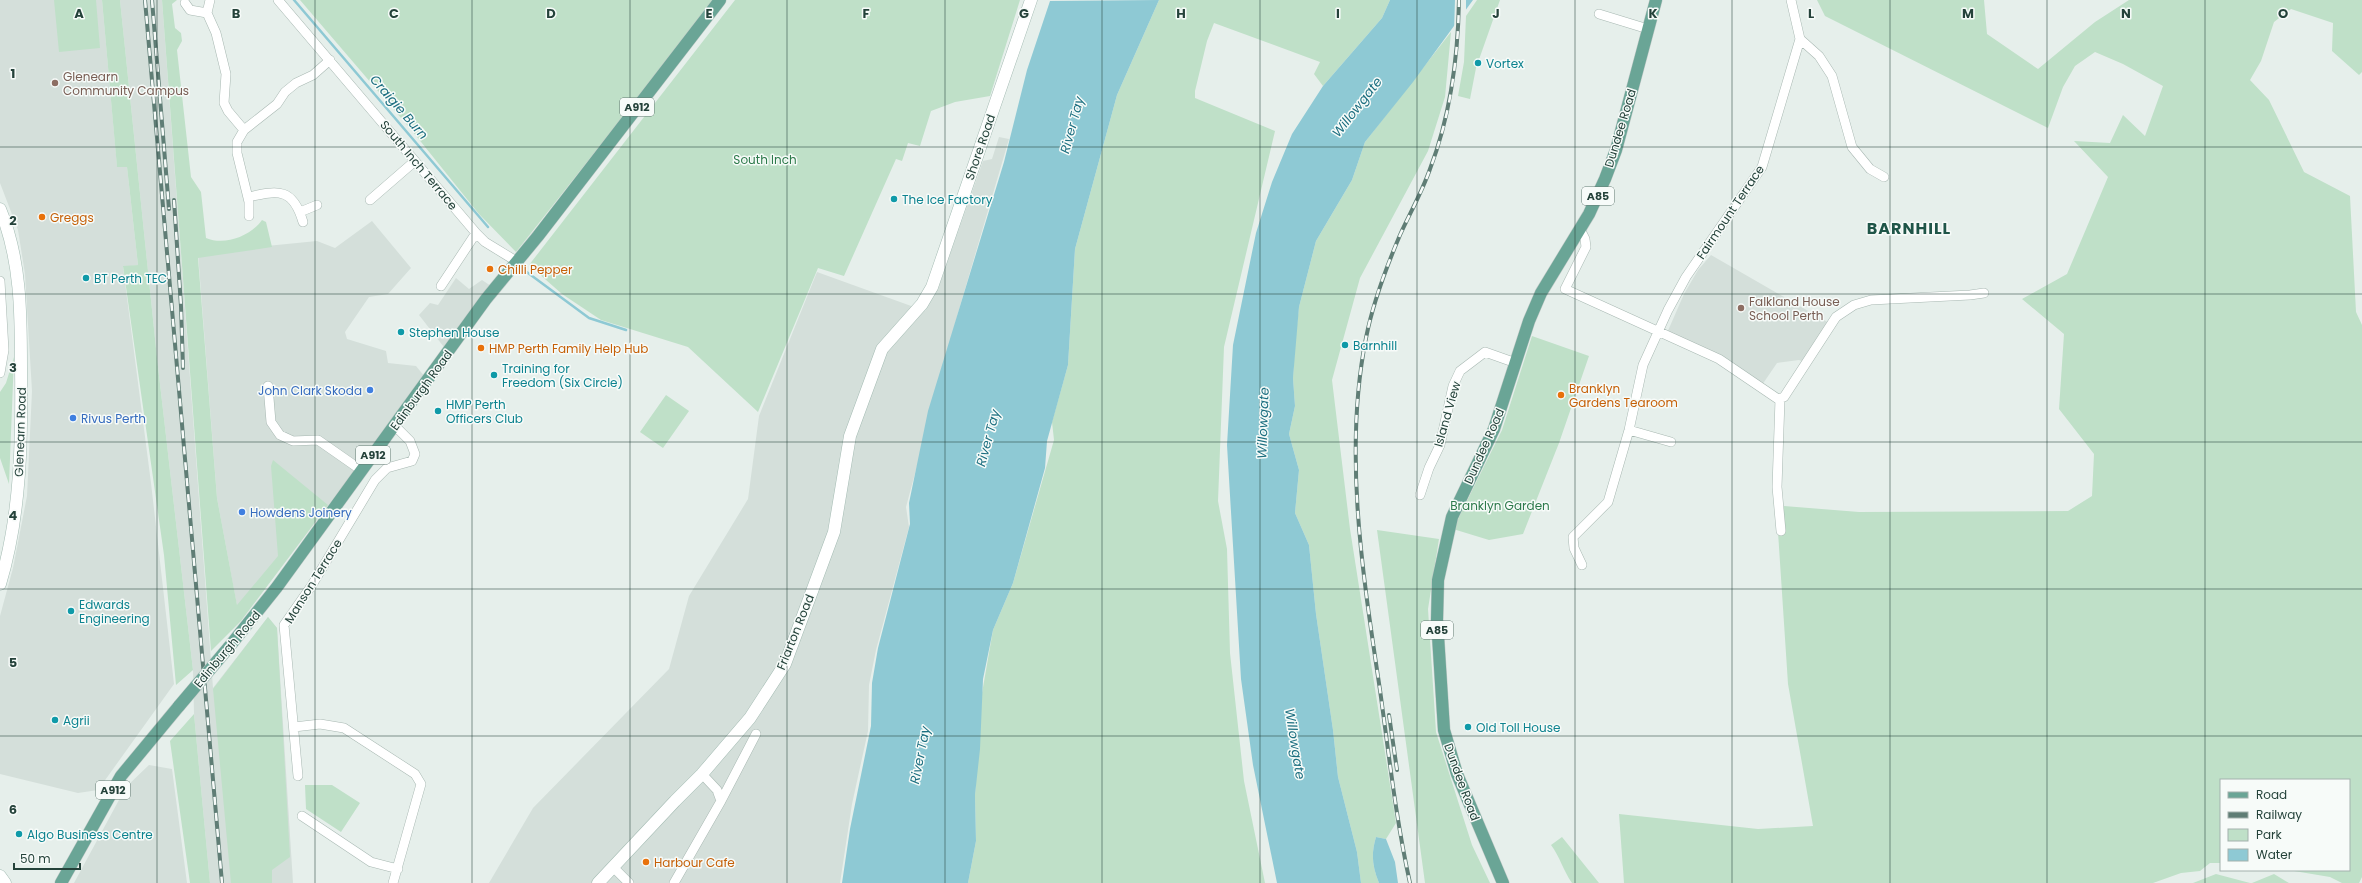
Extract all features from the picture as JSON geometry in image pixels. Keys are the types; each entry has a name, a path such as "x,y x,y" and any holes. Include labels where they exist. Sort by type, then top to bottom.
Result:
{"main road":[{"name":"Edinburgh Road","path":"61,883 121,776 278,587 361,470 516,261 538,236 720,0"},
{"name":"Dundee Road","path":"1503,883 1457,774 1444,730 1437,620 1437,586 1452,517 1494,429 1541,293 1580,229 1599,194 1616,150 1656,0"}],"street":[{"path":"210,0 207,13 216,32 226,74 224,103 228,111 244,130"},
{"name":"South Inch Terrace","path":"278,0 476,233 485,242 516,261"},
{"name":"Shore Road","path":"882,349 922,304 932,287 1031,0"},
{"path":"1791,0 1800,39 1819,56 1832,76 1852,147 1870,169 1884,177"},
{"path":"185,2 190,10 207,13"},
{"path":"1599,14 1648,29"},
{"name":"Fairmount Terrace","path":"1582,566 1574,548 1574,537 1608,502 1629,430 1643,365 1668,310 1686,277 1762,168 1800,39"},
{"path":"249,216 248,196 237,154 237,142 244,130 276,104 285,92 296,83 313,75 330,60"},
{"path":"370,200 415,161"},
{"path":"248,196 280,192 290,196 300,212 303,222"},
{"path":"300,212 317,205"},
{"name":"Glenearn Road","path":"0,209 6,222 18,272 22,396 18,480 13,526 0,584"},
{"path":"1580,229 1585,239 1586,246 1565,289 1719,359 1780,399"},
{"path":"441,286 476,233"},
{"path":"0,281 4,350 0,373"},
{"path":"1780,399 1784,397 1836,317 1854,305 1871,300 1970,295 1984,292"},
{"name":"Friarton Road","path":"598,883 702,774 750,718 785,664 834,532 850,436 882,349"},
{"name":"Island View","path":"1420,495 1428,468 1440,445 1453,386 1460,371 1485,352 1516,363"},
{"path":"268,386 271,422 280,435 293,441 318,440 361,470"},
{"path":"1780,399 1777,487 1781,530"},
{"name":"Manson Terrace","path":"298,776 284,625 312,585 375,480 387,468 412,461 415,454 412,443 395,426"},
{"path":"1629,430 1671,442"},
{"path":"294,727 320,724 344,728 415,774 421,784 393,883"},
{"path":"674,883 721,801 756,734"},
{"path":"702,774 717,790 721,801"},
{"path":"302,816 371,862 398,869"},
{"path":"613,867 629,883"},
{"path":"0,876 5,883"}],"shaded area":[{"path":"0,0 102,0 117,166 127,167 138,265 123,267 151,483 174,684 98,790 78,793 0,774 0,616 13,568 27,496 32,391 25,274 18,230 0,183"},
{"path":"120,0 162,0 213,688 268,617 277,628 293,883 210,883 194,714 193,670 157,358"},
{"path":"999,137 1009,139 958,313 906,507 909,527 876,650 869,685 868,731 852,804 840,883 489,883 533,808 669,669 689,596 748,499 759,416 817,272 925,311 941,280 983,161 992,159"},
{"path":"372,221 411,268 388,294 369,297 345,332 347,339 386,351 388,363 416,366 425,377 240,622 217,498 198,253 317,241 335,248"},
{"name":"Falkland House School Perth","path":"1711,255 1829,323 1804,362 1799,360 1777,363 1762,385 1667,333 1684,294 1698,270"},
{"path":"456,278 469,289 482,280 491,286 447,351 419,315 430,303 438,305"},
{"path":"149,765 172,769 187,883 74,883 126,787"}],"green space":[{"path":"54,0 96,0 100,48 59,52"},
{"path":"102,0 120,0 157,358 193,670 176,685 164,555 123,266 138,265 127,167 117,167"},
{"path":"162,0 177,0 172,4 175,28 181,33 182,41 177,50 191,177 201,192 206,238 221,241 237,238 251,231 262,220 266,222 272,247 198,258 217,498 237,605 278,556 271,466 273,460 328,505 240,622 211,651"},
{"path":"300,0 715,0 516,252 479,214 413,132"},
{"name":"South Inch","path":"735,0 1020,0 990,96 955,102 931,111 920,146 908,143 902,161 896,159 844,276 818,268 758,412 688,347 601,320 562,294 529,265"},
{"path":"1159,0 1390,0 1382,18 1323,86 1314,74 1320,62 1214,23 1207,41 1195,91 1195,98 1275,131 1224,347 1218,501 1227,549 1230,653 1244,781 1265,883 968,883 976,841 975,795 982,693 993,630 1013,583 1054,440 1052,422 1068,365 1075,249 1117,95"},
{"path":"1477,0 1500,0 1476,68 1470,99 1458,96 1464,62 1466,16"},
{"path":"1817,0 1984,0 1987,34 2038,69 2095,22 2129,0 2362,0 2362,72 2359,75 2332,51 2333,23 2291,9 2274,22 2261,61 2250,80 2269,100 2304,172 2350,196 2356,312 2362,325 2362,877 2359,883 2342,883 2330,877 2294,871 2350,871 2350,779 2220,779 2220,863 2210,863 2200,871 2181,873 2153,883 1624,883 1619,814 1758,829 1813,826 1788,684 1778,532 1784,506 1859,512 2068,511 2092,496 2094,454 2059,409 2064,334 2022,299 2067,274 2108,177 2074,141 2110,143 2123,115 2145,136 2163,86 2123,64 2095,52 2075,66 2063,87 2048,128 1825,16"},
{"path":"1451,32 1445,97 1428,151 1360,278 1332,380 1350,529 1396,823 1386,839 1376,837 1373,849 1373,860 1379,883 1361,883 1357,852 1338,777 1333,730 1316,614 1309,545 1295,513 1299,470 1289,434 1295,406 1293,378 1295,342 1299,307 1316,241 1352,180 1365,142"},
{"name":"Branklyn Garden","path":"1532,336 1589,356 1559,443 1523,534 1489,540 1453,529 1502,430"},
{"path":"14,357 9,484 0,458 0,392 6,383"},
{"path":"666,395 689,411 663,448 640,432"},
{"path":"1377,530 1439,539 1428,609 1436,732 1472,845 1490,883 1425,883"},
{"path":"268,617 277,628 290,857 272,870 272,883 231,883 213,689"},
{"path":"194,714 210,883 190,883 170,741"},
{"path":"305,785 332,785 360,803 341,832 306,809"},
{"path":"1562,837 1599,883 1572,883 1551,845"},
{"path":"2216,874 2250,883 2193,883"},
{"path":"2274,874 2289,883 2252,883"}],"water":[{"name":"River Tay","path":"1159,0 1117,95 1075,249 1068,365 1047,441 1045,468 1013,583 993,630 983,679 980,749 975,795 976,841 968,883 842,883 850,829 871,726 872,683 878,648 910,524 909,503 928,411 1004,162 1027,70 1050,1"},
{"name":"Willowgate","path":"1390,0 1473,0 1413,82 1365,142 1352,180 1316,241 1299,307 1293,378 1295,406 1289,434 1299,470 1295,513 1309,545 1316,614 1333,730 1338,777 1357,852 1361,883 1277,883 1253,765 1241,679 1227,445 1233,345 1256,233 1272,182 1292,134 1323,86 1382,18"},
{"path":"1376,837 1386,839 1395,862 1398,883 1379,883 1373,860 1373,849"}],"pier":[{"path":"1455,0 1466,0 1466,15 1454,31"}],"waterway":[{"name":"Craigie Burn","path":"294,0 488,227"},
{"name":"Craigie Burn","path":"524,270 589,318 626,330"}],"railway":[{"path":"145,0 222,883"},
{"path":"152,0 169,209"},
{"path":"1410,883 1393,787 1367,603 1358,514 1356,425 1359,381 1372,311 1380,285 1395,247 1427,178 1443,128 1455,64 1459,0"},
{"path":"174,200 181,306 183,368"},
{"path":"1389,715 1397,770"}],"place":[{"name":"Vortex","path":"1478,63"},
{"name":"Glenearn Community Campus","path":"55,83"},
{"name":"The Ice Factory","path":"894,199"},
{"name":"Greggs","path":"42,217"},
{"name":"Chilli Pepper","path":"490,269"},
{"name":"BT Perth TEC","path":"86,278"},
{"name":"Falkland House School Perth","path":"1741,308"},
{"name":"Stephen House","path":"401,332"},
{"name":"Barnhill","path":"1345,345"},
{"name":"HMP Perth Family Help Hub","path":"481,348"},
{"name":"Training for Freedom (Six Circle)","path":"494,375"},
{"name":"John Clark Skoda","path":"370,390"},
{"name":"Branklyn Gardens Tearoom","path":"1561,395"},
{"name":"HMP Perth Officers Club","path":"438,411"},
{"name":"Rivus Perth","path":"73,418"},
{"name":"Howdens Joinery","path":"242,512"},
{"name":"Edwards Engineering","path":"71,611"},
{"name":"Agrii","path":"55,720"},
{"name":"Old Toll House","path":"1468,727"},
{"name":"Algo Business Centre","path":"19,834"},
{"name":"Harbour Cafe","path":"646,862"}],"district":[{"name":"BARNHILL","path":"1909,228"}]}
